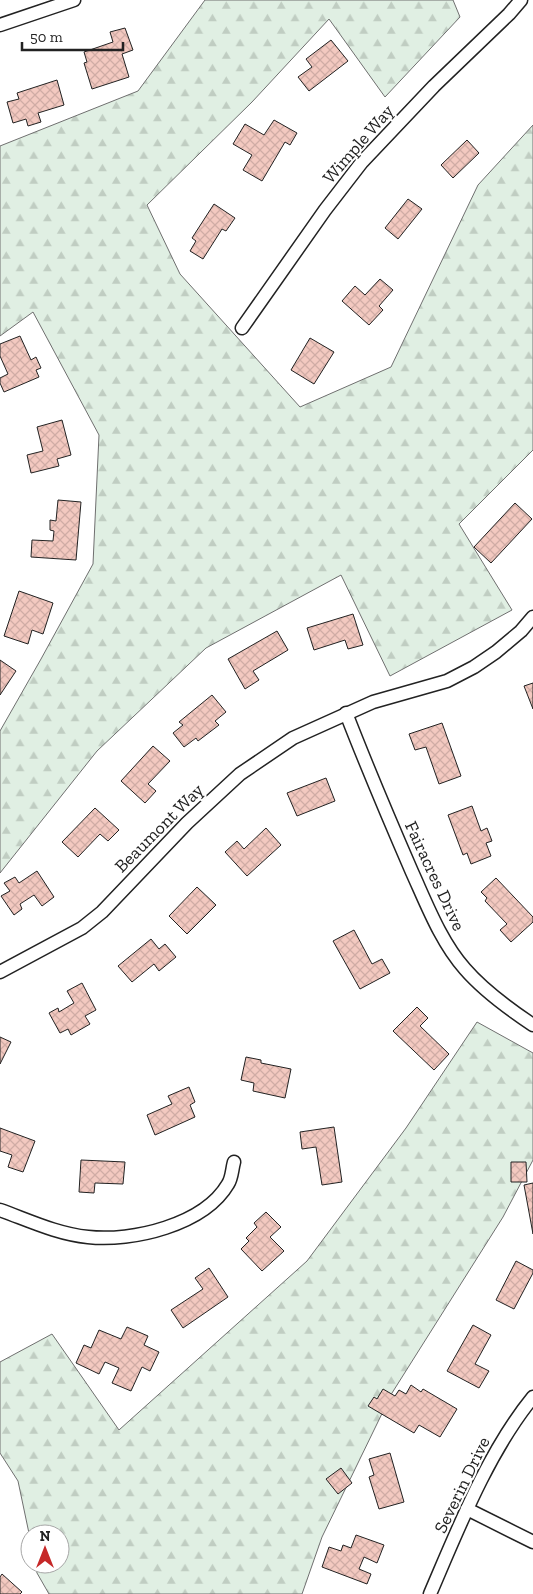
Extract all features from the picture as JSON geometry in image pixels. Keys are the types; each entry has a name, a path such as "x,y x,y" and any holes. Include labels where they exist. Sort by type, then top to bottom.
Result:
{"street":[{"path":"0,25 74,0"},
{"name":"Wimple Way","path":"242,328 325,210 362,162 434,86 509,14 520,0"},
{"name":"Beaumont Way","path":"0,972 82,928 95,918 187,823 240,774 293,738 373,702 447,681 474,667 496,652 521,631 533,617"},
{"name":"Fairacres Drive","path":"346,713 372,781 433,918 455,956 466,970 507,1007 533,1025"},
{"path":"0,1210 62,1232 88,1237 111,1238 139,1235 160,1230 185,1220 205,1209 221,1195 230,1182 234,1162"},
{"name":"Severin Drive","path":"430,1594 467,1509 498,1449 533,1397"},
{"path":"467,1509 533,1542"}],"green space":[{"path":"205,0 453,0 460,17 385,97 329,19 252,102 147,205 180,274 300,407 391,367 478,185 533,125 533,450 459,524 512,610 390,676 341,575 206,648 97,751 0,873 0,731 93,564 99,435 33,312 0,336 0,146 138,91"},
{"path":"477,1022 533,1053 533,1160 503,1217 392,1393 322,1537 302,1594 49,1594 38,1574 70,1574 70,1524 27,1524 18,1481 0,1453 0,1362 52,1334 119,1430 307,1261 406,1128"}],"building":[{"path":"125,28 133,50 122,54 129,77 92,89 84,63 87,62 84,52 113,42 110,32"},
{"path":"331,40 348,61 309,91 298,77 312,67 306,59"},
{"path":"57,80 64,105 38,113 41,122 28,126 26,119 13,123 7,102 19,99 17,93"},
{"path":"274,120 297,133 290,145 285,142 262,181 243,170 252,155 233,144 245,124 264,135"},
{"path":"467,140 479,153 453,178 441,165"},
{"path":"408,199 422,209 398,239 385,228"},
{"path":"214,204 235,218 226,231 222,229 203,259 190,251 196,241 192,238"},
{"path":"380,279 393,290 379,306 383,310 369,325 342,301 355,286 365,295"},
{"path":"20,336 31,360 36,357 41,368 36,370 39,377 4,392 0,378 8,374 0,356 0,344"},
{"path":"310,338 334,352 314,384 291,370"},
{"path":"62,420 71,455 57,459 59,466 31,473 27,455 43,451 37,427"},
{"path":"58,500 81,502 76,560 31,557 32,540 53,541 54,531 50,530 50,520 56,521"},
{"path":"515,503 532,519 491,563 474,547"},
{"path":"19,591 53,603 43,634 32,630 28,644 4,636"},
{"path":"353,614 363,645 348,649 345,640 314,650 307,628"},
{"path":"277,631 288,650 253,671 259,680 245,689 228,659"},
{"path":"0,660 16,671 0,695"},
{"path":"533,683 533,709 524,686"},
{"path":"212,695 226,712 215,721 219,725 198,741 196,738 184,747 173,733 183,725 179,722"},
{"path":"442,723 461,776 439,784 426,747 415,750 409,734"},
{"path":"153,746 170,761 148,784 156,791 145,803 121,781"},
{"path":"326,778 335,801 297,816 287,793"},
{"path":"472,806 481,831 487,828 492,841 486,843 491,856 471,864 467,853 463,855 448,815"},
{"path":"95,808 119,830 108,841 100,834 78,857 62,842"},
{"path":"266,828 281,845 247,876 225,852 237,841 244,849"},
{"path":"37,871 54,897 42,906 34,895 20,904 22,909 14,915 1,896 10,891 4,883 15,877 19,883"},
{"path":"496,878 533,917 533,922 511,942 500,930 507,924 485,901 487,898 481,892"},
{"path":"197,887 216,905 187,934 169,916"},
{"path":"354,930 372,964 382,959 390,973 360,989 333,941"},
{"path":"151,939 159,949 165,944 176,957 159,971 154,964 132,982 118,966"},
{"path":"82,983 96,1010 85,1016 90,1024 71,1035 68,1029 60,1033 49,1013 58,1008 59,1012 74,1003 67,991"},
{"path":"417,1007 428,1018 420,1026 449,1054 434,1070 393,1031"},
{"path":"0,1037 11,1042 0,1064"},
{"path":"246,1057 261,1060 261,1063 291,1069 285,1098 253,1091 254,1083 241,1080"},
{"path":"189,1087 195,1102 190,1105 195,1117 155,1135 147,1115 172,1104 168,1096"},
{"path":"334,1127 342,1182 322,1185 316,1147 302,1149 300,1132"},
{"path":"0,1128 35,1141 23,1172 8,1167 12,1155 0,1151"},
{"path":"81,1160 125,1162 123,1184 95,1183 94,1193 79,1192"},
{"path":"511,1162 526,1162 527,1182 511,1182"},
{"path":"533,1183 533,1234 524,1185"},
{"path":"266,1212 281,1227 270,1237 284,1251 262,1271 241,1249 249,1241 246,1238 257,1227 254,1223"},
{"path":"516,1261 533,1270 533,1273 514,1309 496,1300"},
{"path":"209,1268 228,1297 183,1328 171,1310 203,1289 195,1278"},
{"path":"473,1325 491,1335 475,1364 489,1371 479,1388 447,1371"},
{"path":"127,1327 148,1336 144,1345 159,1352 150,1371 142,1367 131,1391 112,1383 119,1368 105,1362 99,1374 76,1363 84,1345 91,1348 99,1330 121,1339"},
{"path":"411,1385 421,1392 423,1389 457,1409 440,1437 419,1425 414,1433 368,1406 374,1397 377,1399 383,1389 395,1396 399,1390 406,1394"},
{"path":"390,1453 404,1502 379,1509 369,1477 374,1475 369,1459"},
{"path":"341,1468 352,1483 338,1494 326,1479"},
{"path":"356,1535 384,1545 377,1563 364,1557 359,1569 371,1574 367,1584 322,1567 329,1547 341,1551 343,1545 351,1548"},
{"path":"2,1574 22,1592 20,1594 0,1594 0,1577"}]}
